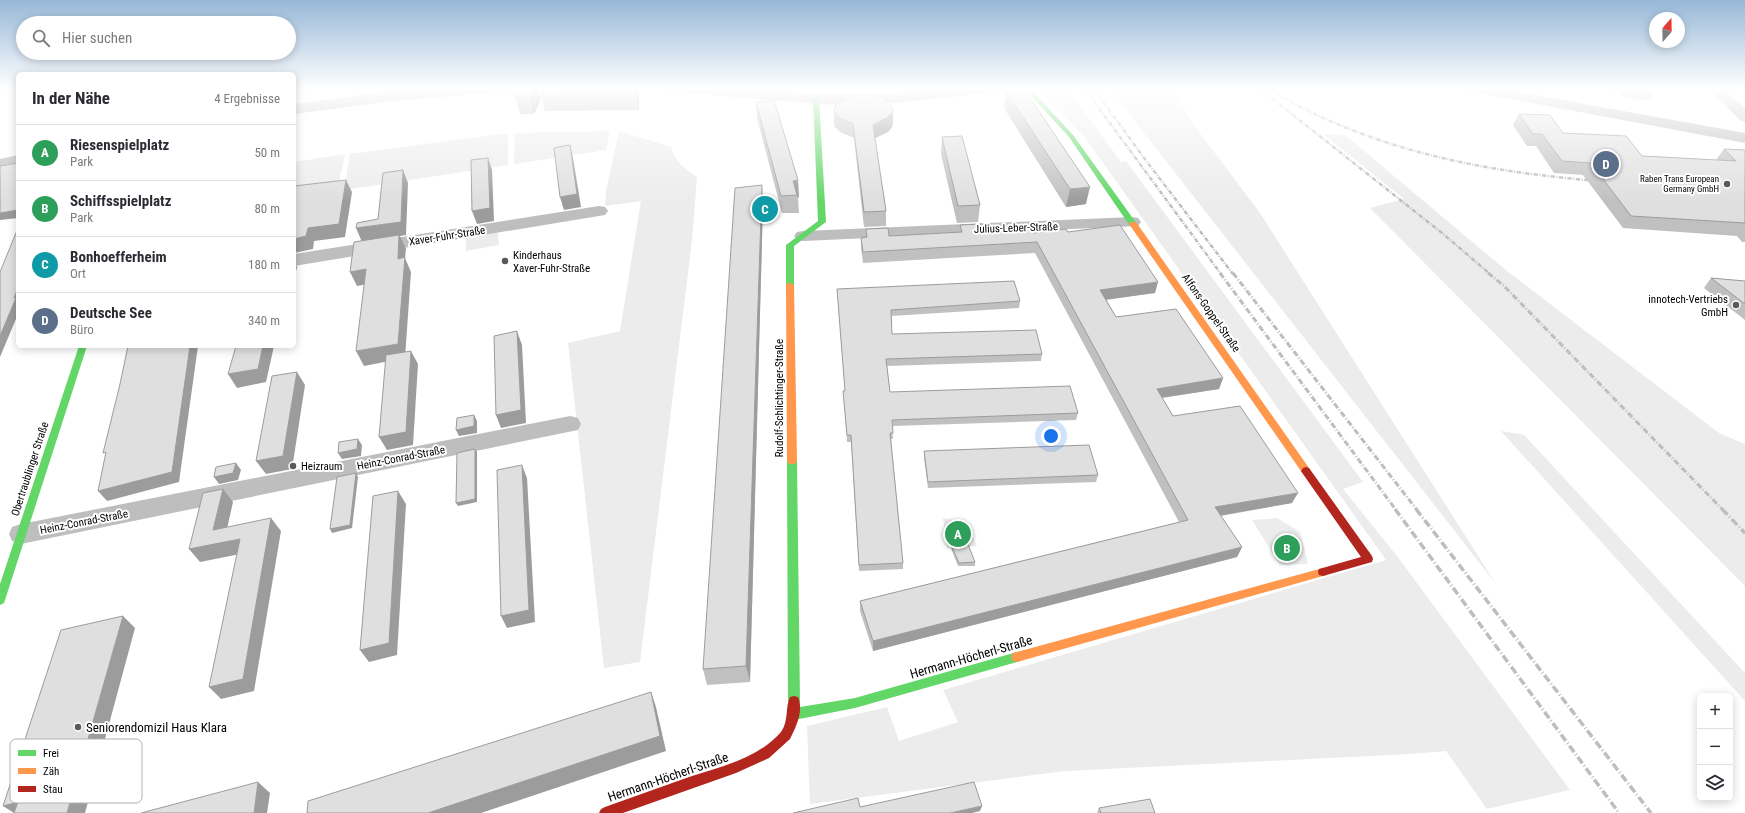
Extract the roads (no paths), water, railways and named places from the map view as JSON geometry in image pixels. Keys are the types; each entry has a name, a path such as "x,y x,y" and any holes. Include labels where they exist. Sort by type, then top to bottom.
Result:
{"street":[{"name":"Rudolf-Schlichtinger-Straße","path":"794,714 790,245 822,222 817,126"},
{"name":"Alfons-Goppel-Straße","path":"1062,126 1071,136 1132,222 1368,559"},
{"path":"1679,126 1745,138"},
{"path":"0,164 16,160"},
{"name":"Xaver-Fuhr-Straße","path":"296,260 599,211"},
{"name":"Julius-Leber-Straße","path":"803,236 1132,222"},
{"name":"Obertraublinger Straße","path":"0,600 82,348"},
{"name":"Heinz-Conrad-Straße","path":"21,534 570,424"},
{"name":"Hermann-Höcherl-Straße","path":"604,813 736,767 765,754 786,735 794,714 855,703 1368,559"}],"railway":[{"path":"1112,126 1221,274"},
{"path":"1121,126 1233,274"},
{"path":"1307,126 1442,233 1490,274"},
{"path":"1342,126 1404,148 1468,164 1533,174 1599,181"},
{"path":"1220,273 1396,510"},
{"path":"1233,273 1417,510"},
{"path":"1488,273 1503,285 1723,510"},
{"path":"1395,509 1619,813"},
{"path":"1416,509 1651,813"},
{"path":"1722,509 1745,533"}],"place":[{"name":"Deutsche See","path":"1606,164"},
{"name":"Raben Trans European Germany GmbH","path":"1727,184"},
{"name":"Bonhoefferheim","path":"765,209"},
{"name":"Kinderhaus Xaver-Fuhr-Straße","path":"505,261"},
{"name":"innotech-Vertriebs GmbH","path":"1736,305"},
{"name":"Heizraum","path":"293,466"},
{"name":"Riesenspielplatz","path":"958,534"},
{"name":"Schiffsspielplatz","path":"1287,548"},
{"name":"Seniorendomizil Haus Klara","path":"78,727"}]}
